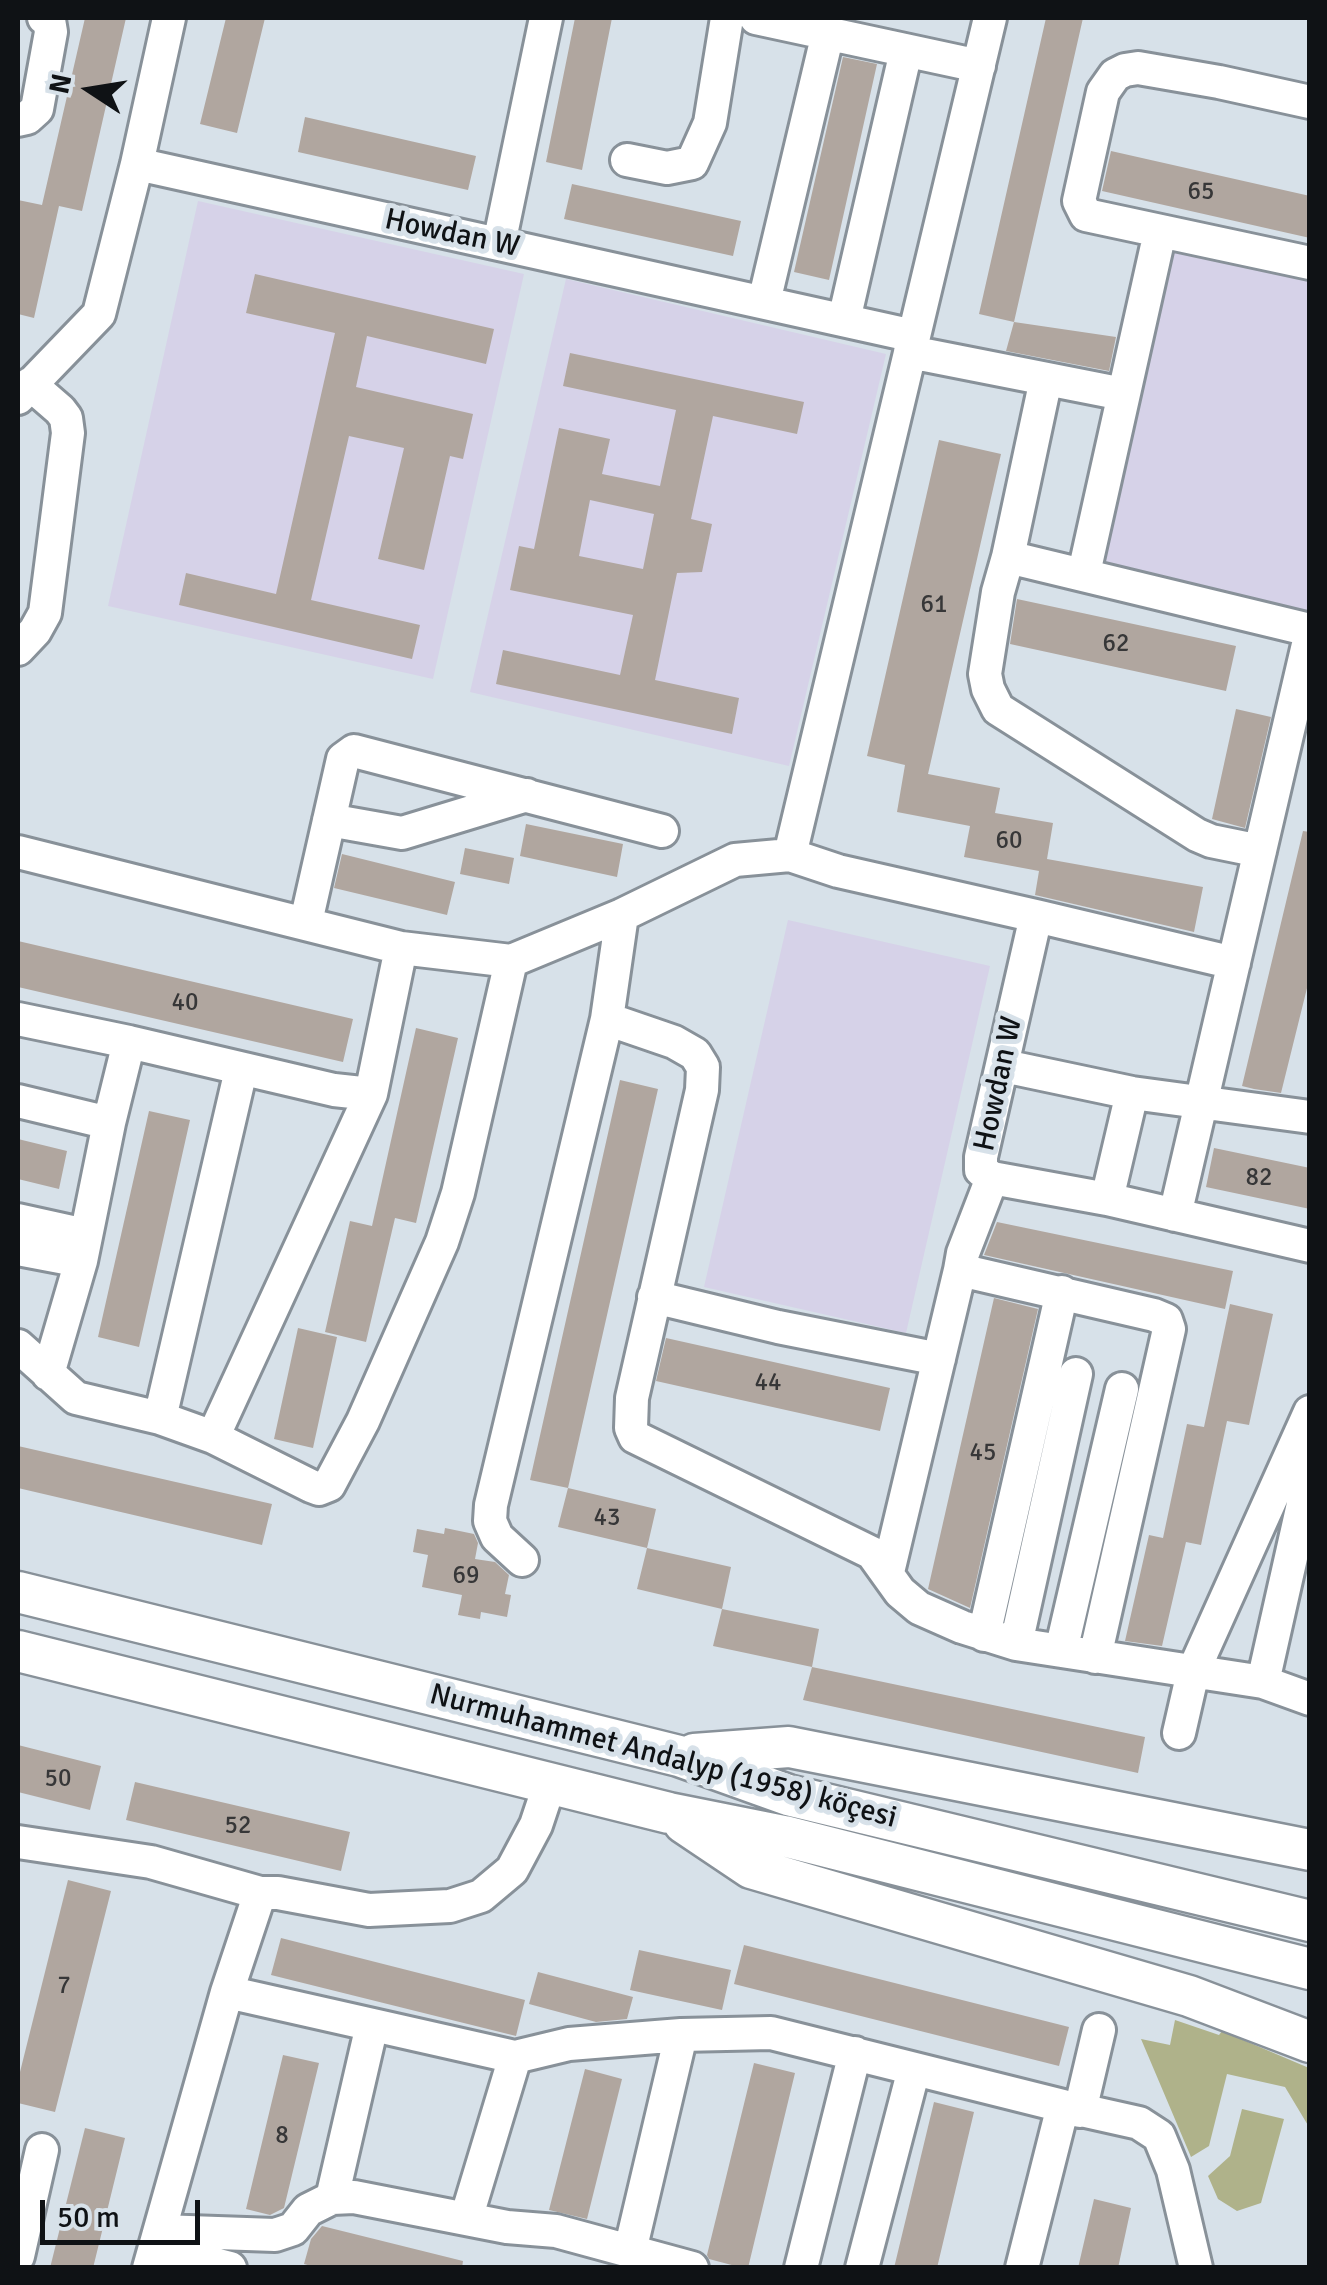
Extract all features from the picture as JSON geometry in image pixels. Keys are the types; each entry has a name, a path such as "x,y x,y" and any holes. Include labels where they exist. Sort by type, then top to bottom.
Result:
{"main road":[{"name":"Nurmuhammet Andalyp (1958) köçesi","path":"18,1592 679,1756 788,1795 1310,1921"},
{"name":"Nurmuhammet Andalyp (1958) köçesi","path":"18,1651 1310,1968"},
{"path":"679,1756 788,1747 1310,1850"},
{"path":"668,1813 750,1868 1189,1996 1310,2042"}],"street":[{"path":"18,120 27,118 37,108 51,32 49,20 44,18"},
{"path":"18,649 45,613 68,433 60,410 26,381 99,314 169,18"},
{"path":"499,244 546,18"},
{"path":"627,160 667,168 692,163 710,123 726,18"},
{"path":"756,18 844,30 906,51 979,66"},
{"path":"790,856 990,18"},
{"path":"764,302 844,30"},
{"path":"844,320 906,51"},
{"path":"1310,102 1138,68 1115,75 1103,92 1079,201 1086,215 1310,263"},
{"name":"Howdan W","path":"137,164 844,320 912,344 1046,379 1123,394"},
{"path":"1084,573 1160,232"},
{"path":"1046,379 998,592 985,674 998,709 1197,836 1260,851"},
{"path":"1008,556 1310,633 1300,719 1260,851 1175,1215"},
{"path":"306,922 343,759 354,751 662,831"},
{"path":"329,820 402,833 527,795"},
{"path":"18,852 401,948 511,961 622,915 735,860 790,856 838,872 1234,963"},
{"path":"522,1560 497,1537 490,1521 490,1505 607,1018 622,915"},
{"name":"Howdan W","path":"1036,916 981,1170 992,1178 1107,1199 1310,1246"},
{"path":"212,1437 371,1094 401,948"},
{"path":"18,1346 76,1398 160,1418 212,1437 320,1488 329,1485 340,1470 448,1226 511,961"},
{"path":"607,1018 674,1042 695,1054 702,1067 702,1090 632,1398 630,1428 635,1437 872,1554 900,1592 919,1608 984,1635 1016,1644 1263,1682 1310,1700"},
{"path":"18,1019 334,1090 371,1094"},
{"path":"48,1374 83,1248 129,1042"},
{"path":"1004,1066 1132,1093 1310,1117"},
{"path":"160,1418 241,1070"},
{"path":"1107,1199 1132,1093"},
{"path":"18,1101 109,1123"},
{"path":"888,1572 963,1252 992,1178"},
{"path":"18,1220 83,1248"},
{"path":"18,1248 83,1248"},
{"path":"960,1270 1166,1320 1169,1329 1095,1657"},
{"path":"1016,1644 1061,1369 1062,1292"},
{"path":"654,1297 939,1359"},
{"path":"1061,1369 1154,1399"},
{"path":"984,1635 1061,1369"},
{"path":"1060,1651 1122,1389"},
{"path":"1179,1733 1193,1672 1310,1412"},
{"path":"1263,1682 1310,1473"},
{"path":"18,1842 151,1862 260,1893 369,1910 450,1906 481,1896 512,1870 536,1825 550,1783"},
{"path":"154,2249 227,1992 260,1893"},
{"path":"227,1992 515,2056 569,2044 772,2033 1139,2123 1159,2136 1174,2170 1196,2268"},
{"path":"332,2198 372,2025"},
{"path":"1022,2268 1100,2030"},
{"path":"630,2251 681,2035"},
{"path":"801,2268 855,2052"},
{"path":"466,2219 515,2056"},
{"path":"862,2268 914,2069"},
{"path":"18,2256 42,2150"},
{"path":"154,2249 275,2235 293,2229 308,2210 332,2198 354,2197 507,2227 556,2231 692,2268"},
{"path":"154,2249 230,2268"}],"shaded area":[{"path":"198,201 524,274 433,679 108,606"},
{"path":"1169,245 1309,277 1309,613 1096,564"},
{"path":"566,279 886,354 789,766 470,692"},
{"path":"788,920 990,966 906,1333 704,1287"}],"green space":[{"path":"1175,2020 1219,2035 1222,2031 1309,2068 1309,2127 1285,2087 1227,2074 1209,2146 1191,2157 1141,2039 1170,2045"},
{"path":"1242,2109 1284,2119 1261,2203 1237,2211 1218,2199 1208,2176 1230,2156"}],"building":[{"path":"85,18 126,18 82,211 59,206 34,318 18,314 18,200 42,205"},
{"path":"226,18 265,18 237,133 200,124"},
{"path":"575,18 612,18 582,170 546,162"},
{"path":"1046,18 1083,18 1014,322 979,314"},
{"path":"843,57 877,64 829,280 794,272"},
{"path":"305,117 476,156 468,190 298,152"},
{"path":"1111,151 1310,196 1310,238 1102,191"},
{"path":"572,184 741,221 733,256 564,219"},
{"path":"255,274 494,329 486,364 367,336 356,387 473,414 463,459 450,456 424,570 378,559 404,448 349,436 311,600 420,625 412,659 179,605 186,573 276,594 335,333 246,313"},
{"path":"1014,322 1116,337 1109,371 1006,351"},
{"path":"570,353 804,402 797,434 713,416 691,519 712,524 702,572 677,573 655,680 739,698 732,734 496,684 503,650 620,675 633,615 510,590 519,546 534,549 559,428 610,439 602,474 660,486 676,410 563,386","holes":["590,500 654,514 643,569 579,556"]},
{"path":"939,440 1001,454 928,774 1000,788 995,813 1053,823 1047,859 1203,887 1194,932 1035,895 1039,871 964,857 970,826 897,812 905,765 867,756"},
{"path":"1017,599 1236,646 1226,691 1010,644"},
{"path":"1236,709 1271,717 1245,828 1212,819"},
{"path":"526,824 623,844 617,877 520,856"},
{"path":"1303,831 1310,832 1310,976 1281,1093 1242,1086"},
{"path":"465,848 514,858 509,884 460,874"},
{"path":"342,854 455,882 447,915 334,888"},
{"path":"18,941 353,1019 343,1062 18,987"},
{"path":"416,1028 458,1038 416,1223 395,1218 366,1342 325,1332 350,1221 372,1226"},
{"path":"620,1080 658,1089 568,1488 530,1480"},
{"path":"149,1111 190,1120 139,1347 98,1337"},
{"path":"18,1139 67,1151 59,1189 18,1179"},
{"path":"1214,1148 1310,1168 1310,1209 1206,1187"},
{"path":"997,1222 1233,1271 1225,1309 984,1255"},
{"path":"994,1298 1038,1309 970,1608 928,1589"},
{"path":"1230,1304 1273,1314 1249,1425 1227,1421 1201,1545 1186,1542 1162,1646 1125,1641 1149,1535 1163,1538 1187,1424 1204,1427"},
{"path":"298,1328 337,1337 313,1448 274,1439"},
{"path":"666,1338 890,1388 880,1431 656,1381"},
{"path":"18,1446 272,1504 262,1545 18,1488"},
{"path":"568,1488 656,1509 647,1548 558,1527"},
{"path":"445,1528 474,1534 478,1543 475,1559 495,1562 509,1575 505,1594 511,1595 507,1617 481,1612 480,1619 458,1615 462,1595 422,1587 428,1555 413,1552 417,1529 444,1534"},
{"path":"647,1548 731,1567 722,1609 637,1589"},
{"path":"722,1609 819,1629 812,1667 713,1646"},
{"path":"812,1667 1145,1737 1138,1773 803,1700"},
{"path":"18,1745 101,1766 90,1810 18,1792"},
{"path":"135,1782 350,1832 341,1871 126,1820"},
{"path":"68,1880 111,1891 55,2112 18,2103 18,2080"},
{"path":"281,1938 525,2000 516,2036 271,1975"},
{"path":"744,1945 1069,2027 1059,2066 734,1984"},
{"path":"639,1950 731,1970 722,2010 630,1990"},
{"path":"538,1972 633,1997 627,2019 596,2022 529,2004"},
{"path":"283,2055 319,2063 284,2208 270,2215 246,2209"},
{"path":"754,2063 795,2073 748,2268 743,2268 709,2259 707,2255"},
{"path":"585,2069 622,2079 587,2219 549,2210"},
{"path":"934,2102 974,2112 937,2268 894,2268"},
{"path":"85,2128 125,2138 93,2268 50,2268"},
{"path":"1094,2199 1131,2208 1118,2268 1078,2268"},
{"path":"322,2226 463,2261 462,2268 318,2268 304,2264 311,2239"}]}
